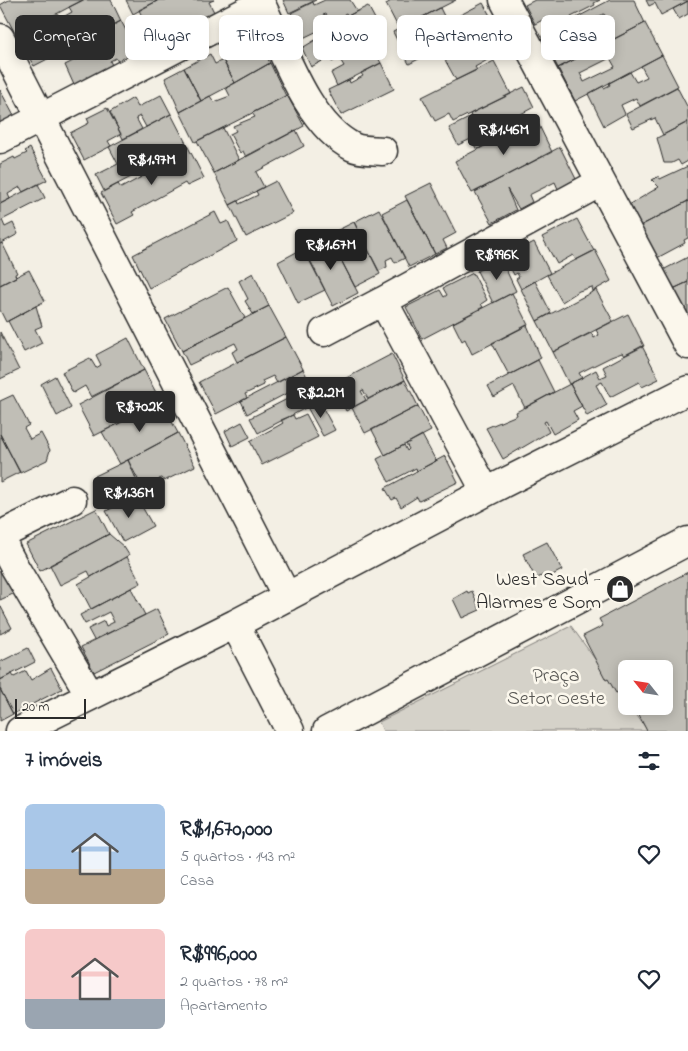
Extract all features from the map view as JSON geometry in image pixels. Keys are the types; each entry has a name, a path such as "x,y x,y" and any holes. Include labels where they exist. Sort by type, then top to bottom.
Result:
{"street":[{"path":"504,0 688,345"},
{"path":"0,139 260,2 308,104 327,128 355,148 383,151"},
{"path":"0,38 287,597"},
{"path":"324,332 601,182"},
{"path":"383,301 486,492"},
{"path":"20,731 235,624 486,492 688,390"},
{"path":"72,500 9,531 4,539 5,549 14,566 90,695"},
{"path":"327,731 354,725 688,541"},
{"path":"235,624 290,731"}],"green space":[{"name":"Praça Setor Oeste","path":"571,626 618,691 618,715 636,715 648,731 383,731 379,722"}],"building":[{"path":"9,0 83,0 54,15 15,15 15,33 0,5"},
{"path":"83,0 111,0 121,21 115,24 115,15 67,15 72,12 69,7"},
{"path":"126,0 156,0 157,1 133,14"},
{"path":"159,0 214,0 209,2 214,12 208,15 141,15 139,10"},
{"path":"283,0 316,0 289,13"},
{"path":"325,0 350,0 357,11 350,15 346,13 344,15 313,15 313,33 303,38 303,15 292,15 291,13 313,2 314,5"},
{"path":"393,0 456,0 427,15 397,15 397,25 386,4"},
{"path":"535,0 600,0 594,3 595,5 575,15 541,15 541,21 535,24 525,5"},
{"path":"610,0 634,0 645,23 615,39 615,15 582,15"},
{"path":"646,0 688,1 661,15 655,3 649,6"},
{"path":"688,1 688,14 679,19 673,9"},
{"path":"483,3 490,15 460,15"},
{"path":"368,6 373,15 350,15"},
{"path":"440,8 444,15 426,15"},
{"path":"121,21 125,28 125,58 118,62 115,58 115,24"},
{"path":"645,23 662,55 575,101 558,68 573,60 606,60 580,73 584,82 615,67 611,60 615,60 615,39"},
{"path":"397,30 397,40 393,32"},
{"path":"313,41 313,60 324,60 311,67 303,47"},
{"path":"209,55 215,64 223,60 235,83 201,101 184,68 199,60 209,60"},
{"path":"662,55 678,86 640,106 636,98 621,105 625,114 604,126 588,94 603,86 604,88 610,85 609,83 630,72 636,82 647,77 641,66"},
{"path":"31,60 46,60 34,66"},
{"path":"75,60 112,60 110,61 112,65 74,85 65,65"},
{"path":"223,60 268,60 270,63 235,83"},
{"path":"340,60 379,60 381,63 337,86 331,73 344,66"},
{"path":"407,60 417,60 409,64"},
{"path":"445,60 487,60 475,67 477,70 456,80"},
{"path":"554,60 573,60 558,68"},
{"path":"494,61 511,94 453,122 449,114 435,121 422,97"},
{"path":"270,63 286,96 195,142 180,112 210,96 214,102 230,96 226,88"},
{"path":"381,63 394,89 341,115 328,90 349,80 350,83 363,76 361,73"},
{"path":"184,68 201,101 180,112 165,78"},
{"path":"524,87 534,107 519,115 524,125 477,150 471,139 458,145 449,128 471,117 470,114"},
{"path":"677,87 688,108 688,122 663,135 655,118 633,128 626,114"},
{"path":"0,90 14,116 0,123"},
{"path":"161,95 171,114 146,127 140,116 136,118 142,129 123,139 110,112 133,98 138,107"},
{"path":"287,95 304,126 246,157 243,151 240,153 230,134 236,131 233,126 255,117 252,113"},
{"path":"107,108 121,134 108,141 111,146 84,160 70,133 89,123 87,118"},
{"path":"171,114 188,147 138,173 133,163 125,167 131,177 104,191 96,175 118,164 109,147"},
{"path":"536,119 552,152 472,193 455,161"},
{"path":"688,122 688,161 681,165 678,160 672,163 664,163 657,138"},
{"path":"223,128 239,160 214,173 197,141"},
{"path":"296,130 304,146 256,172 264,187 230,205 214,173"},
{"path":"188,147 204,178 187,186 185,183 132,212 134,215 117,224 101,193 118,184 121,188 173,160 171,155"},
{"path":"560,147 576,179 558,189 555,182 529,195 532,202 519,209 507,189 516,210 492,223 475,192"},
{"path":"30,148 47,180 23,192 20,187 8,194 10,199 0,204 0,164 27,153 25,151"},
{"path":"688,166 688,201 640,226 629,205 659,187 652,180 659,176 660,179"},
{"path":"276,181 293,213 246,237 230,205 238,201 239,204 258,195 256,191"},
{"path":"431,183 456,233 443,240 447,248 435,254 405,196"},
{"path":"38,184 45,198 2,220 5,227 13,223 18,234 0,244 0,204"},
{"path":"407,200 435,254 409,267 382,213"},
{"path":"688,201 688,238 684,240 685,243 657,258 640,226"},
{"path":"379,209 405,258 395,263 392,257 386,260 387,267 379,271 354,222"},
{"path":"215,212 221,224 228,221 237,241 149,288 133,255"},
{"path":"577,219 594,251 576,260 573,255 557,264 542,237"},
{"path":"354,222 380,274 355,287 328,235"},
{"path":"329,236 358,293 333,306 303,248"},
{"path":"534,242 550,273 521,289 516,279 519,277 517,273 514,275 505,257"},
{"path":"2,243 17,273 15,274 16,277 0,285 0,244"},
{"path":"304,248 325,290 298,303 278,262"},
{"path":"595,250 611,281 593,291 592,287 579,291 562,302 547,275"},
{"path":"688,257 688,282 673,289 663,270"},
{"path":"501,259 516,291 493,303 477,271"},
{"path":"29,270 45,301 6,322 0,310 0,285"},
{"path":"253,273 269,306 253,314 245,301 248,299 239,281"},
{"path":"473,273 487,300 481,304 483,307 422,339 406,307 440,290 444,297 447,295 443,288"},
{"path":"535,281 551,313 537,321 521,289"},
{"path":"688,282 688,318 673,289"},
{"path":"228,287 245,318 182,351 165,319"},
{"path":"596,290 613,321 553,352 537,321"},
{"path":"512,293 528,325 472,354 465,339 462,341 453,323"},
{"path":"36,306 42,326 35,329 42,343 24,352 8,321"},
{"path":"269,306 286,337 237,362 232,352 238,349 235,343 189,365 182,351"},
{"path":"628,314 644,346 624,356 622,353 611,357 579,373 582,378 569,384 553,352 591,333 594,338 599,335 596,330"},
{"path":"527,325 541,358 509,375 492,343"},
{"path":"0,332 19,370 0,379"},
{"path":"286,337 303,369 277,383 273,376 262,381 264,385 245,394 247,398 216,414 199,382"},
{"path":"128,338 144,370 91,397 85,386 73,393 62,372 90,358 96,368 101,365 96,355"},
{"path":"642,346 659,379 642,387 639,382 610,397 602,382 596,385 607,405 587,416 570,384 596,370 600,378 607,375 603,367"},
{"path":"392,354 405,380 368,399 363,390 361,391 366,400 346,411 333,385"},
{"path":"538,360 554,392 525,408 514,386 494,397 488,386"},
{"path":"303,369 319,401 258,433 250,418 297,394 295,389 247,414 241,401"},
{"path":"144,370 161,402 94,436 78,405"},
{"path":"55,376 71,408 57,416 41,384"},
{"path":"405,380 418,406 365,433 352,408"},
{"path":"570,384 582,406 573,411 578,420 553,434 546,421 544,422 549,432 503,459 486,428 517,415 516,412"},
{"path":"13,395 29,425 24,428 30,439 41,433 50,450 47,460 20,473 0,434 0,401"},
{"path":"319,401 335,430 323,436 307,407"},
{"path":"161,402 178,433 120,464 102,432"},
{"path":"418,406 431,431 385,455 372,430"},
{"path":"306,414 318,437 262,465 250,441 283,423 281,420 293,415 295,419"},
{"path":"242,422 250,437 232,446 225,431"},
{"path":"178,433 195,466 164,481 162,478 159,479 161,483 144,491 128,460"},
{"path":"0,434 20,472 0,482"},
{"path":"422,435 436,461 417,471 416,468 389,482 377,459 404,445 407,451 409,449 406,444"},
{"path":"445,456 458,482 419,501 417,497 401,507 396,498 392,500 385,488"},
{"path":"128,460 142,493 109,509 93,485 99,482 95,476"},
{"path":"136,496 153,526 123,542 106,511"},
{"path":"96,509 109,534 40,571 26,544"},
{"path":"109,534 124,547 129,555 91,577 88,571 60,585 50,565"},
{"path":"547,542 562,570 545,579 543,575 536,579 523,554"},
{"path":"127,557 141,583 91,609 78,584"},
{"path":"0,564 15,593 0,600"},
{"path":"688,572 688,731 647,731 639,715 673,715 673,660 618,660 618,692 616,693 608,679 606,680 583,636 603,626 599,619"},
{"path":"131,588 145,615 94,640 88,629 104,621 106,626 114,622 109,612 85,624 80,615"},
{"path":"467,591 468,593 472,591 480,610 462,618 453,599"},
{"path":"0,605 12,628 0,634"},
{"path":"157,609 169,634 94,672 81,647"},
{"path":"28,648 35,662 0,680 0,662"},
{"path":"51,668 62,689 13,714 0,689 0,680 12,674 14,677 26,671 31,680"},
{"path":"0,689 13,714 0,721"}],"place":[{"name":"West Saud - Alarmes e Som","path":"620,589"}]}
